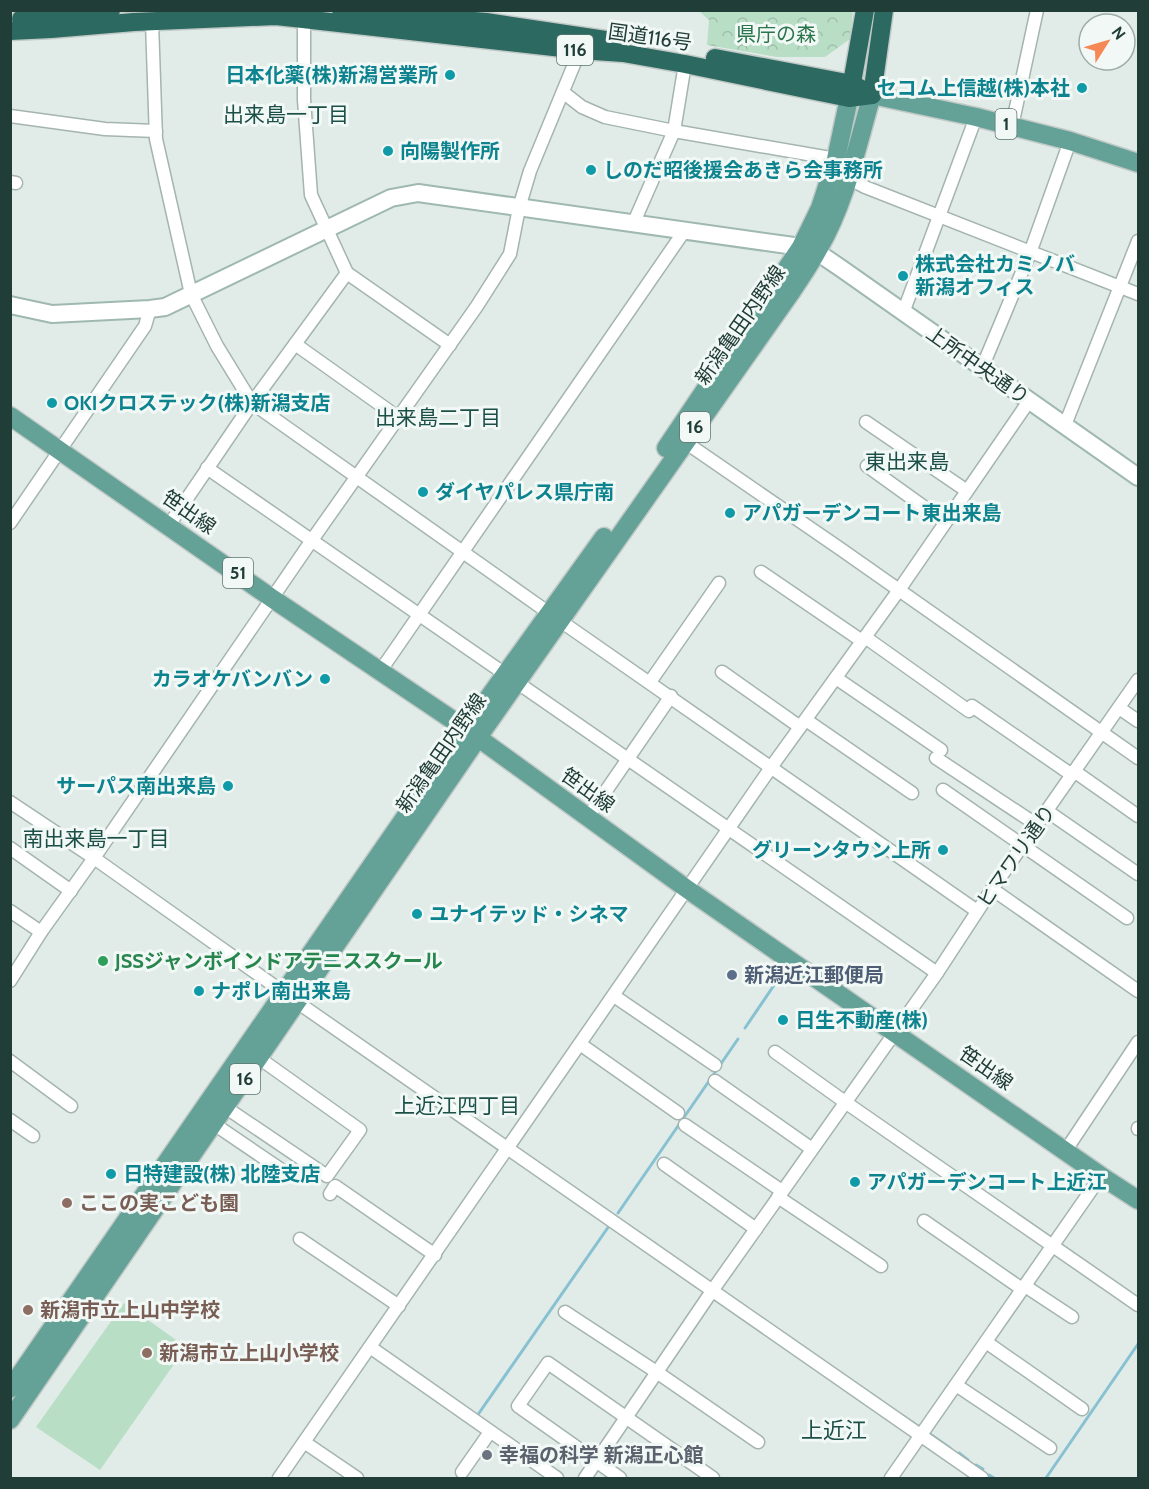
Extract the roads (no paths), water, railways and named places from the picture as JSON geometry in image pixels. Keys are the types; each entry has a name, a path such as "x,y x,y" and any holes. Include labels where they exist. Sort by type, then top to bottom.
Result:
{"highway":[{"path":"10,20 111,10"},
{"name":"国道116号","path":"341,10 510,26 718,58 851,91"},
{"path":"851,91 865,10"},
{"path":"872,95 884,10"},
{"name":"国道116号","path":"10,31 276,13 304,19 623,53 872,95"}],"main road":[{"name":"新潟亀田内野線","path":"555,616 685,442 792,291 809,249 837,159 851,91"},
{"name":"新潟亀田内野線","path":"10,1389 291,998 555,616 619,517 836,213 872,95"},
{"name":"1","path":"872,95 1012,126 1070,141 1138,163"},
{"name":"笹出線","path":"10,416 273,599 381,670 687,889 1138,1200"},
{"name":"新潟亀田内野線","path":"10,1420 259,1058 291,998"}],"street":[{"path":"1012,126 1037,10"},
{"path":"304,19 304,100 311,195 347,273 450,345"},
{"path":"152,22 156,139 191,294 217,346 252,403 463,553 978,911"},
{"path":"11,979 40,932 71,891 312,540 450,345 510,254 519,208 530,171 580,50"},
{"path":"634,222 674,131 685,64"},
{"path":"564,93 582,107 605,117 837,159"},
{"path":"10,116 105,129 156,131"},
{"path":"903,313 976,117"},
{"path":"982,368 1030,253 1070,141"},
{"path":"848,178 940,217 1138,294"},
{"path":"10,304 52,314 165,307 391,198 418,193 634,222 809,249"},
{"path":"381,670 685,230"},
{"path":"1065,424 1138,241"},
{"name":"上所中央通り","path":"809,249 1065,424 1138,477"},
{"path":"169,525 252,403 347,273"},
{"path":"10,523 145,326 150,309"},
{"path":"295,344 399,418"},
{"path":"279,1479 772,766 899,590 1029,401"},
{"path":"866,422 967,491"},
{"path":"685,442 1138,758"},
{"path":"867,466 945,522"},
{"path":"207,468 937,974"},
{"path":"761,572 1138,816"},
{"path":"650,682 719,583"},
{"path":"722,672 912,793"},
{"path":"836,678 1037,825"},
{"name":"ヒマワリ通り","path":"585,1479 712,1291 937,974 992,889 1138,680"},
{"path":"588,817 671,696"},
{"path":"1119,708 1138,722"},
{"path":"943,790 1127,918"},
{"path":"10,802 94,858 291,998 982,1479"},
{"path":"1047,811 1138,874"},
{"path":"10,848 71,891"},
{"path":"992,889 1138,991"},
{"path":"10,911 40,932"},
{"path":"614,996 715,1065"},
{"path":"1066,1150 1138,1042"},
{"path":"580,1044 678,1113"},
{"path":"775,1052 1138,1305"},
{"path":"225,1107 327,1176 360,1130 259,1058"},
{"path":"10,1061 71,1106"},
{"path":"715,1081 812,1149"},
{"path":"10,1120 33,1136"},
{"path":"214,1124 289,1175"},
{"path":"685,1125 881,1266"},
{"path":"664,1164 756,1228"},
{"path":"891,1479 1101,1176"},
{"path":"330,1194 335,1186 435,1255"},
{"path":"924,1221 1023,1288 1072,1317"},
{"path":"300,1239 399,1306"},
{"path":"565,1312 758,1442"},
{"path":"986,1342 1082,1409"},
{"path":"370,1347 557,1479"},
{"path":"620,1479 518,1406 548,1363 713,1479"},
{"path":"956,1385 1050,1448"},
{"path":"462,1472 490,1432"},
{"path":"304,1442 357,1479"}],"waterway":[{"path":"745,1028 781,975"},
{"path":"618,1213 738,1039"},
{"path":"477,1416 609,1226"},
{"path":"1046,1478 1138,1344"},
{"path":"903,1416 919,1427"},
{"path":"930,1434 950,1448"},
{"path":"959,1453 968,1460"},
{"path":"976,1465 983,1469"},
{"path":"989,1475 994,1478"}],"place":[{"name":"日本化薬(株)新潟営業所","path":"450,75"},
{"name":"セコム上信越(株)本社","path":"1082,88"},
{"name":"向陽製作所","path":"388,151"},
{"name":"しのだ昭後援会あきら会事務所","path":"591,170"},
{"name":"株式会社カミノバ 新潟オフィス","path":"903,276"},
{"name":"OKIクロステック(株)新潟支店","path":"52,403"},
{"name":"ダイヤパレス県庁南","path":"423,492"},
{"name":"アパガーデンコート東出来島","path":"730,513"},
{"name":"カラオケバンバン","path":"325,679"},
{"name":"サーパス南出来島","path":"228,786"},
{"name":"グリーンタウン上所","path":"943,850"},
{"name":"ユナイテッド・シネマ","path":"417,914"},
{"name":"JSSジャンボインドアテニススクール","path":"103,961"},
{"name":"新潟近江郵便局","path":"732,975"},
{"name":"ナポレ南出来島","path":"199,991"},
{"name":"日生不動産(株)","path":"783,1020"},
{"name":"日特建設(株) 北陸支店","path":"111,1174"},
{"name":"アパガーデンコート上近江","path":"855,1182"},
{"name":"ここの実こども園","path":"67,1203"},
{"name":"新潟市立上山中学校","path":"28,1310"},
{"name":"新潟市立上山小学校","path":"147,1353"},
{"name":"幸福の科学 新潟正心館","path":"487,1455"}],"district":[{"name":"出来島一丁目","path":"286,115"},
{"name":"出来島二丁目","path":"438,418"},
{"name":"東出来島","path":"907,462"},
{"name":"南出来島一丁目","path":"96,839"},
{"name":"上近江四丁目","path":"457,1106"},
{"name":"上近江","path":"834,1430"}],"park label":[{"name":"県庁の森","path":"776,34"}]}
